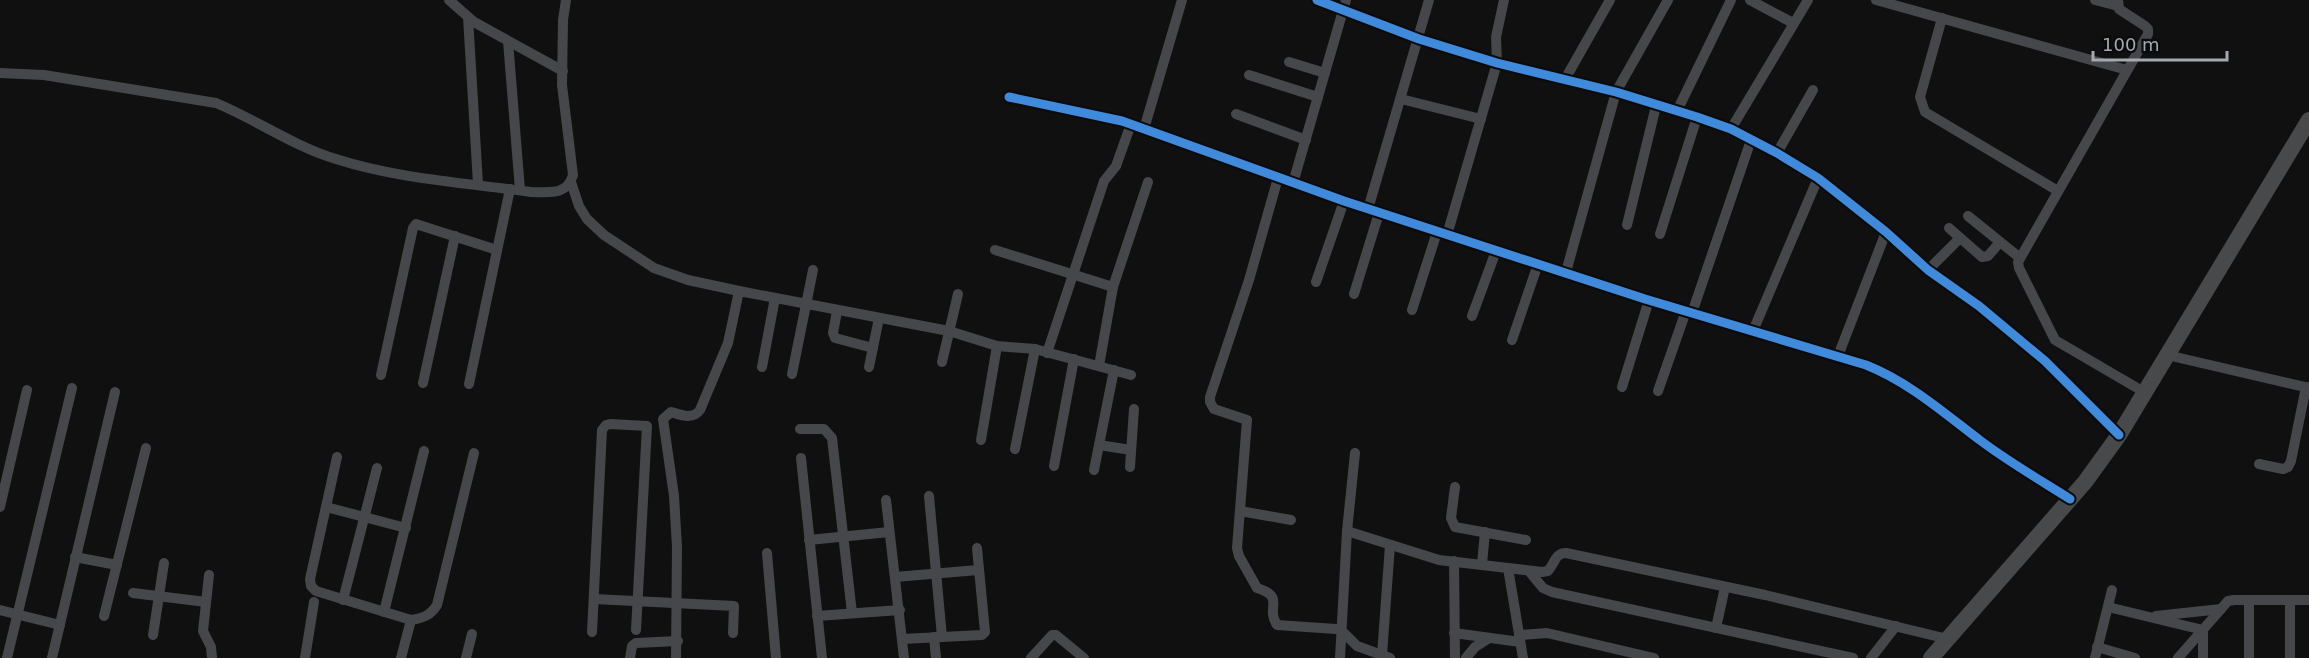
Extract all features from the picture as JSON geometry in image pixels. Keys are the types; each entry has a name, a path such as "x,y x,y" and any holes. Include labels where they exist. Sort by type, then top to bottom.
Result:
{"main road":[{"path":"1931,658 2070,499 2120,435 2309,120"}],"street":[{"path":"449,0 468,17 562,70"},
{"path":"566,0 563,20 562,85 573,165 571,182 579,206 587,219 604,235 644,263 688,280 837,311 949,331 997,346 1035,349 1131,375"},
{"path":"1144,129 1182,0"},
{"path":"1317,0 1345,5 1419,39 1497,63 1616,92 1697,117 1731,129 1777,153 1818,178 1886,232 1929,270 1979,306 2045,361 2120,435"},
{"path":"1368,209 1429,0"},
{"path":"1412,310 1442,233 1481,119 1497,63 1496,37 1504,0"},
{"path":"1564,81 1610,0"},
{"path":"1566,272 1616,92 1668,0"},
{"path":"1677,111 1731,0"},
{"path":"1750,0 1793,23"},
{"path":"1769,11 1774,0"},
{"path":"1731,129 1808,0"},
{"path":"1876,0 2127,70"},
{"path":"2095,0 2118,3 2119,9 2148,29 2020,258 2019,268 2055,340 2144,392"},
{"path":"1293,183 1345,5"},
{"path":"468,17 478,184"},
{"path":"1942,18 1920,97 1925,112 2058,191"},
{"path":"469,384 497,250 515,190 508,41"},
{"path":"1289,62 1325,73"},
{"path":"0,73 44,75 216,103 239,112 301,147 337,160 385,172 515,190 554,193 564,190 571,182"},
{"path":"1249,75 1318,97"},
{"path":"1777,153 1813,90"},
{"path":"1009,97 1131,124 1379,213 1649,300 1838,356 1889,374 1983,443 2070,499"},
{"path":"1401,99 1481,119"},
{"path":"1626,225 1656,106"},
{"path":"1236,114 1306,140"},
{"path":"1660,234 1697,117"},
{"path":"1047,353 1104,181 1116,166 1131,124"},
{"path":"1658,391 1751,140"},
{"path":"1278,178 1249,280 1210,397 1214,409 1247,420 1239,556 1257,588 1270,592 1274,596 1274,621 1277,625 1341,630 1358,646 1386,656 1390,545"},
{"path":"1753,331 1818,178"},
{"path":"1098,366 1113,287 1148,182"},
{"path":"1316,282 1344,201"},
{"path":"1354,294 1379,213"},
{"path":"1968,216 2020,258"},
{"path":"381,375 413,228 416,224 497,250"},
{"path":"1949,228 1982,257 1988,256 2000,243"},
{"path":"1838,356 1886,232"},
{"path":"423,383 455,236"},
{"path":"1929,270 1960,238"},
{"path":"995,250 1113,287"},
{"path":"1472,316 1496,251"},
{"path":"1512,340 1538,264"},
{"path":"792,374 813,270"},
{"path":"676,658 678,641 674,496 663,419 671,412 691,416 700,410 728,343 739,291"},
{"path":"942,362 958,294"},
{"path":"762,367 775,298"},
{"path":"1622,387 1649,300"},
{"path":"837,311 835,338 873,348"},
{"path":"869,367 879,318"},
{"path":"981,441 997,346"},
{"path":"1015,449 1035,349"},
{"path":"2167,355 2307,388 2288,467 2283,469 2259,464"},
{"path":"1054,466 1074,359"},
{"path":"1094,470 1114,370"},
{"path":"7,658 72,388"},
{"path":"0,507 27,390"},
{"path":"52,658 115,392"},
{"path":"1130,467 1134,409"},
{"path":"592,632 602,430 610,424 645,425 647,428 636,630"},
{"path":"800,429 824,429 832,438 852,613"},
{"path":"1099,445 1131,450"},
{"path":"104,616 146,448"},
{"path":"384,612 424,451"},
{"path":"338,457 310,579 311,586 316,591 411,620 432,613 437,605 474,453"},
{"path":"1341,658 1347,531 1355,453"},
{"path":"801,458 822,658"},
{"path":"343,600 377,468"},
{"path":"1455,487 1451,519 1455,527 1526,540"},
{"path":"929,496 936,573 938,637 936,658"},
{"path":"886,500 904,658"},
{"path":"326,507 406,528"},
{"path":"1240,512 1291,520"},
{"path":"1347,531 1423,556 1529,571 1548,571 1556,556 1566,553 1948,639"},
{"path":"809,540 890,532"},
{"path":"1482,564 1485,532"},
{"path":"902,639 982,635 985,632 977,548"},
{"path":"767,553 776,658"},
{"path":"75,557 117,565"},
{"path":"1454,561 1455,658"},
{"path":"153,635 165,563"},
{"path":"1508,568 1523,658"},
{"path":"895,577 978,570"},
{"path":"1529,571 1543,588 1552,592 1853,658"},
{"path":"209,575 203,631 211,647 212,658"},
{"path":"1716,628 1725,587"},
{"path":"2112,590 2096,653 2135,658"},
{"path":"133,593 206,602"},
{"path":"594,599 734,606 734,633"},
{"path":"2249,600 2249,658"},
{"path":"2290,600 2290,658"},
{"path":"2178,658 2228,602 2309,600"},
{"path":"305,658 314,602"},
{"path":"2108,607 2203,630"},
{"path":"2150,617 2221,609"},
{"path":"0,610 60,625"},
{"path":"818,616 900,610"},
{"path":"401,658 411,620"},
{"path":"1870,658 1896,626"},
{"path":"2203,630 2204,658"},
{"path":"1454,633 1489,638 1520,639 1547,633 1654,658"},
{"path":"466,658 472,634"},
{"path":"1031,658 1052,635 1056,635 1083,658"},
{"path":"1466,658 1475,647 1489,638"},
{"path":"630,658 632,646 636,643 678,641"}],"cycle path":[{"path":"1317,0 1419,39 1497,63 1616,92 1697,117 1731,129 1777,153 1818,178 1886,232 1928,270 1979,306 2045,361 2119,435"},
{"path":"1009,97 1122,121 1344,201 1645,299 1866,365 1912,389 1992,449 2070,499"}]}
